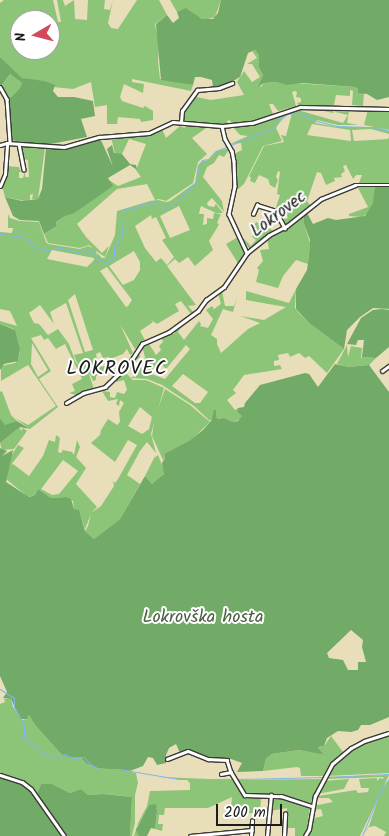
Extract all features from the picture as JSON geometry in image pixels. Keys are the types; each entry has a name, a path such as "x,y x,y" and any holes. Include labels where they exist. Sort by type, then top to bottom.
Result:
{"street":[{"path":"181,122 182,111 197,90 219,88 232,83"},
{"path":"0,86 6,99 9,142 5,174 0,186"},
{"path":"0,145 9,142 52,148 64,147 100,137 149,132 169,123 181,122 222,126 252,123 300,107 389,109"},
{"name":"Lokrovec","path":"222,126 223,134 230,146 235,186 229,214 248,253 269,235 285,228 328,195 355,185 389,185"},
{"path":"19,143 24,170"},
{"path":"253,214 257,205 273,210 278,214 285,228"},
{"path":"66,403 83,393 105,387 129,364 142,344 169,332 224,287 248,253"},
{"path":"382,371 389,366"},
{"path":"305,836 309,829 312,806 325,776 340,756 364,741 389,733"},
{"path":"167,759 188,751 208,758 227,760 243,795 271,795 312,806"},
{"path":"221,774 231,772"},
{"path":"0,776 22,782 31,789 64,836"},
{"path":"267,836 271,795"},
{"path":"284,836 285,814"},
{"path":"251,836 252,820"},
{"path":"190,836 252,830"}],"green space":[{"path":"4,0 53,0 55,10 10,10 10,60 60,60 61,22 57,0 63,0 65,6 74,0 75,19 87,20 88,0 105,0 104,9 110,10 113,0 108,23 111,28 118,29 137,0 159,0 167,15 155,24 159,43 160,79 193,85 191,91 132,79 132,82 144,84 143,93 124,84 120,97 122,101 143,108 145,106 153,111 153,120 141,122 140,119 118,117 117,124 107,124 107,105 95,107 91,82 73,89 53,87 54,85 45,81 27,80 18,76 0,57 0,3"},
{"path":"170,0 221,0 215,17 205,20 194,15 188,9 177,12"},
{"path":"221,0 389,0 389,97 377,100 367,94 358,93 358,89 355,87 302,83 287,85 277,82 264,83 258,87 263,75 259,68 259,55 255,50 248,53 240,77 226,85 213,88 212,80 201,77 195,77 193,85 161,80 156,24 167,15 173,23 179,18 177,12 186,8 202,19 213,19 218,13"},
{"path":"255,50 259,55 259,68 263,75 259,85 261,87 264,83 277,82 355,87 358,89 358,93 364,93 363,106 352,105 353,91 350,90 350,96 336,95 334,105 299,105 297,103 301,102 301,98 296,97 297,92 295,91 292,92 296,106 278,111 273,104 269,104 273,114 260,119 231,124 230,120 227,121 228,124 215,125 183,121 182,117 196,97 211,100 244,95 237,82 244,71 252,82 260,77 252,64 247,64 257,58 252,51"},
{"path":"0,57 22,78 45,81 55,85 53,91 58,97 74,97 93,101 95,116 81,119 87,137 51,144 50,147 11,140 7,101 19,89 22,83 10,74 0,88"},
{"path":"10,74 22,83 19,89 7,101 1,87"},
{"path":"301,108 334,109 333,113 315,109 301,111 343,123 348,115 335,112 336,109 360,109 349,111 347,123 358,125 338,125 317,120 315,123 338,127 376,127 389,131 389,134 371,129 352,130 354,141 388,139 389,137 389,184 359,183 362,175 356,175 353,179 346,165 343,166 345,171 341,174 342,177 334,178 335,181 326,185 321,173 317,172 307,201 310,205 286,226 282,220 288,218 284,208 278,209 278,212 275,210 280,195 277,194 280,172 278,171 276,177 278,180 275,188 270,185 268,179 259,175 255,183 250,181 251,178 249,176 264,146 284,142 281,135 286,136 292,113 282,118 276,128 282,141 263,146 244,184 237,190 234,154 242,150 241,143 230,144 248,136 240,135 233,127 274,118","holes":["312,124 350,130 351,141 307,135"]},
{"path":"368,109 389,110 389,130 364,125"},
{"path":"184,123 218,129 206,128 192,138 207,154 198,162 193,183 166,201 155,200 147,184 117,189 77,224 86,237 102,253 109,246 105,257 96,251 97,256 97,253 102,258 105,258 115,235 117,211 150,201 166,202 170,201 195,183 198,165 208,160 216,151 230,148 224,157 219,155 214,163 207,167 203,177 222,201 224,212 212,198 207,203 208,206 214,207 216,204 223,213 216,213 201,206 200,209 199,214 204,214 203,225 207,224 207,218 213,219 214,213 221,214 217,223 219,224 209,241 213,250 195,266 188,257 179,263 175,259 167,266 196,305 188,306 194,313 191,314 181,301 175,304 179,311 157,324 151,320 153,322 140,331 145,340 135,349 120,324 133,353 130,355 127,349 123,354 110,359 109,357 103,358 100,352 96,354 97,360 102,364 100,367 104,366 108,369 96,376 96,380 93,381 89,374 94,389 76,395 69,393 75,391 72,384 82,379 65,344 56,349 48,338 44,340 41,335 31,338 51,371 39,379 58,407 30,429 15,418 28,425 56,406 28,365 1,381 1,366 15,363 19,358 20,349 14,329 0,324 0,321 17,326 10,311 0,309 0,232 12,233 13,228 8,228 8,214 10,218 20,221 39,222 48,244 80,249 88,246 93,248 89,245 80,248 48,243 44,234 57,226 56,222 65,216 73,214 98,195 109,180 118,186 141,177 136,170 146,144 129,139 122,154 115,154 111,137 139,135 162,129 166,138 180,126 185,128","holes":["179,206 190,230 170,238 160,216","151,215 152,219 156,217 166,238 162,240 174,257 167,265 161,258 156,262 145,248 135,226","52,250 94,258 87,267 47,259","134,251 140,262 140,270 134,280 123,285 109,266","107,267 132,300 126,307 100,271","75,294 93,350 85,352 68,300","66,303 83,353 74,355 77,363 89,373 76,363 69,344 58,329 48,335 39,324 34,323 29,313 40,305 54,324 50,312","32,343 48,370 38,377 31,364"]},
{"path":"100,138 113,167 107,149 112,145 114,153 122,154 130,164 136,165 137,170 130,165 108,178 113,186 73,214 65,216 56,222 57,226 44,234 39,221 20,220 13,216 5,197 22,201 38,199 42,189 46,148 69,147"},
{"path":"20,144 45,148 38,199 32,199 33,194 30,195 30,200 25,201 5,197 2,186 6,177 6,166 19,167 21,172 19,172 19,178 23,178 25,171 25,177 29,177 28,160 24,159 21,154"},
{"path":"375,185 374,201 368,213 362,217 349,216 349,214 368,207 357,186"},
{"path":"375,185 389,186 389,309 373,308 360,317 347,330 344,349 309,323 296,309 296,289 307,270 309,255 310,240 304,224 304,212 306,211 313,224 328,218 336,220 365,216 373,203"},
{"path":"304,212 304,224 310,243 308,264 296,260 283,276 278,288 256,282 259,270 257,268 263,261 260,250 269,249 267,238 289,226"},
{"path":"256,222 274,231 251,251 243,240 251,246 256,240 252,237 255,231 252,229"},
{"path":"238,237 245,252 239,265 226,244"},
{"path":"296,289 295,308 298,312 309,323 344,349 327,373 309,356 305,358 299,353 290,357 288,353 278,355 279,360 274,361 274,366 280,365 282,369 244,375 233,390 236,393 227,400 235,410 238,408 237,412 242,416 241,419 233,422 224,418 217,419 216,410 210,421 194,406 162,385 147,379 131,378 137,374 128,367 135,352 141,347 142,349 138,350 140,357 134,362 143,370 145,368 142,364 145,357 142,346 147,341 156,355 161,350 159,346 163,342 161,336 174,334 176,329 184,323 178,332 184,340 199,321 200,326 208,328 213,319 206,310 212,306 214,309 221,304 218,293 222,291 225,306 234,306 237,298 233,312 223,309 211,335 217,339 221,353 248,329 260,323 240,316 264,320 286,307 246,300 246,291 289,303","holes":["186,345 190,349 165,379 149,373 159,362 166,369","183,374 208,392 200,403 195,403 172,386"]},
{"path":"373,310 389,310 389,347 376,358 362,357 364,340 358,340 356,345 347,344 361,318"},
{"path":"0,324 15,330 20,349 18,361 4,364 0,370"},
{"path":"347,345 348,357 351,346 362,348 361,359 362,357 376,358 369,365 349,367 337,364"},
{"name":"Lokrovška hosta","path":"335,364 349,367 369,365 389,392 389,717 370,725 361,725 358,730 351,732 338,731 327,738 324,746 318,747 324,755 299,750 272,754 266,758 263,771 237,772 242,763 231,759 208,757 190,750 180,753 176,744 169,748 166,755 166,763 157,765 153,758 148,757 143,766 130,771 97,768 86,763 81,757 70,758 62,755 35,725 29,715 27,719 20,719 11,699 3,698 7,692 0,676 0,448 7,451 2,456 13,450 6,482 29,497 35,495 38,489 51,498 66,497 71,499 74,509 79,510 85,531 94,539 120,519 145,476 152,484 164,474 162,463 165,458 164,454 189,441 203,430 211,421 214,410 216,410 217,419 224,418 233,422 238,421 242,416 237,412 238,408 244,407 245,403 260,385 305,373 309,374 318,387","holes":["351,630 363,640 362,647 366,662 358,662 358,670 348,670 343,660 329,658 327,653"]},
{"path":"124,371 133,380 146,380 164,388 151,434 156,453 147,442 127,475 140,484 120,519 94,539 85,531 91,514 85,529 79,511 74,509 73,501 66,497 51,498 38,489 35,495 28,497 6,479 11,456 18,445 24,448 11,465 13,464 29,476 43,456 49,440 55,442 56,435 60,438 58,452 61,453 63,450 72,452 74,455 77,440 80,447 76,457 86,468 76,484 97,507 91,513 101,506 114,486 113,481 115,483 118,479 137,445 128,440 115,462 91,443 100,435 108,419 117,425 120,422 119,412 124,403 120,400 119,406 116,404 118,399 108,401 102,391 110,392 110,397 115,398 117,392 124,394 127,390 124,380 116,382 115,379","holes":["140,407 152,417 149,429 142,434 128,426","63,460 78,471 59,494 52,495 41,489"]},
{"path":"165,389 190,405 210,422 190,441 164,454 165,458 163,460 152,436 155,417"},
{"path":"2,391 11,415 17,421 11,425 5,425 0,418 0,392"},
{"path":"0,418 5,425 17,421 30,429 20,427 0,443"},
{"path":"20,427 21,431 23,428 27,431 14,449 2,450 0,443"},
{"path":"158,455 165,472 158,481 152,484 145,476 154,458"},
{"path":"4,699 11,699 13,707 22,720 27,719 29,715 35,725 62,755 70,758 81,757 97,768 120,769 136,773 138,783 135,795 135,823 132,836 130,836 132,797 103,794 88,795 81,789 70,793 52,784 41,784 37,794 23,781 0,774 0,704 5,702"},
{"path":"389,735 389,773 326,776 337,761 349,752 369,740"},
{"path":"331,736 343,752 329,765 323,776 301,776 300,768 297,767 263,771 266,757 272,754 299,750 324,755 318,747 324,746"},
{"path":"389,775 360,836 307,836 310,830 311,819 323,816 321,809 312,810 313,806 333,802 329,798 318,798 318,796 356,790 358,793 368,792 369,788 361,788 359,779 377,778 377,781 380,778 384,779 383,777 324,779 325,777"},
{"path":"0,777 18,781 29,789 62,836 0,836"},
{"path":"160,777 234,780 244,796 270,797 261,797 260,814 251,813 230,817 232,797 208,808 165,808 164,815 159,815 158,824 163,824 162,831 155,829 156,807 149,805 137,827 139,836 134,836 138,823 147,806 150,791 190,790 190,783 187,780"},
{"path":"322,779 310,804 281,796 246,795 235,780"},
{"path":"349,779 344,789 317,794 323,781"},
{"path":"389,779 389,836 384,836 386,832 375,826 369,827 362,836 369,826 381,790"},
{"path":"41,784 52,784 70,793 81,789 88,795 103,794 132,797 130,836 66,836 37,794"},
{"path":"272,796 310,806 307,829 303,836 295,836 295,828 285,828 287,808 270,811"},
{"path":"156,804 155,829 151,828 147,836 139,836 136,830 141,820 149,805"}],"waterway":[{"path":"0,234 25,237 33,246 45,250 60,248 82,253 90,250 105,263 114,257 114,247 122,233 121,211 157,202 164,209 172,205 196,183 199,164 202,160 208,159 216,151 273,128 286,114 297,113 337,126 375,127 389,131"},
{"path":"0,689 14,698 14,707 24,724 24,738 37,747 41,753 57,757 64,754 73,758 84,757 90,764 99,769 119,769 178,779 233,779"},
{"path":"327,777 389,774"},
{"path":"237,779 323,777"},
{"path":"362,836 381,789 389,779"}],"district":[{"name":"LOKROVEC","path":"117,369"}]}
